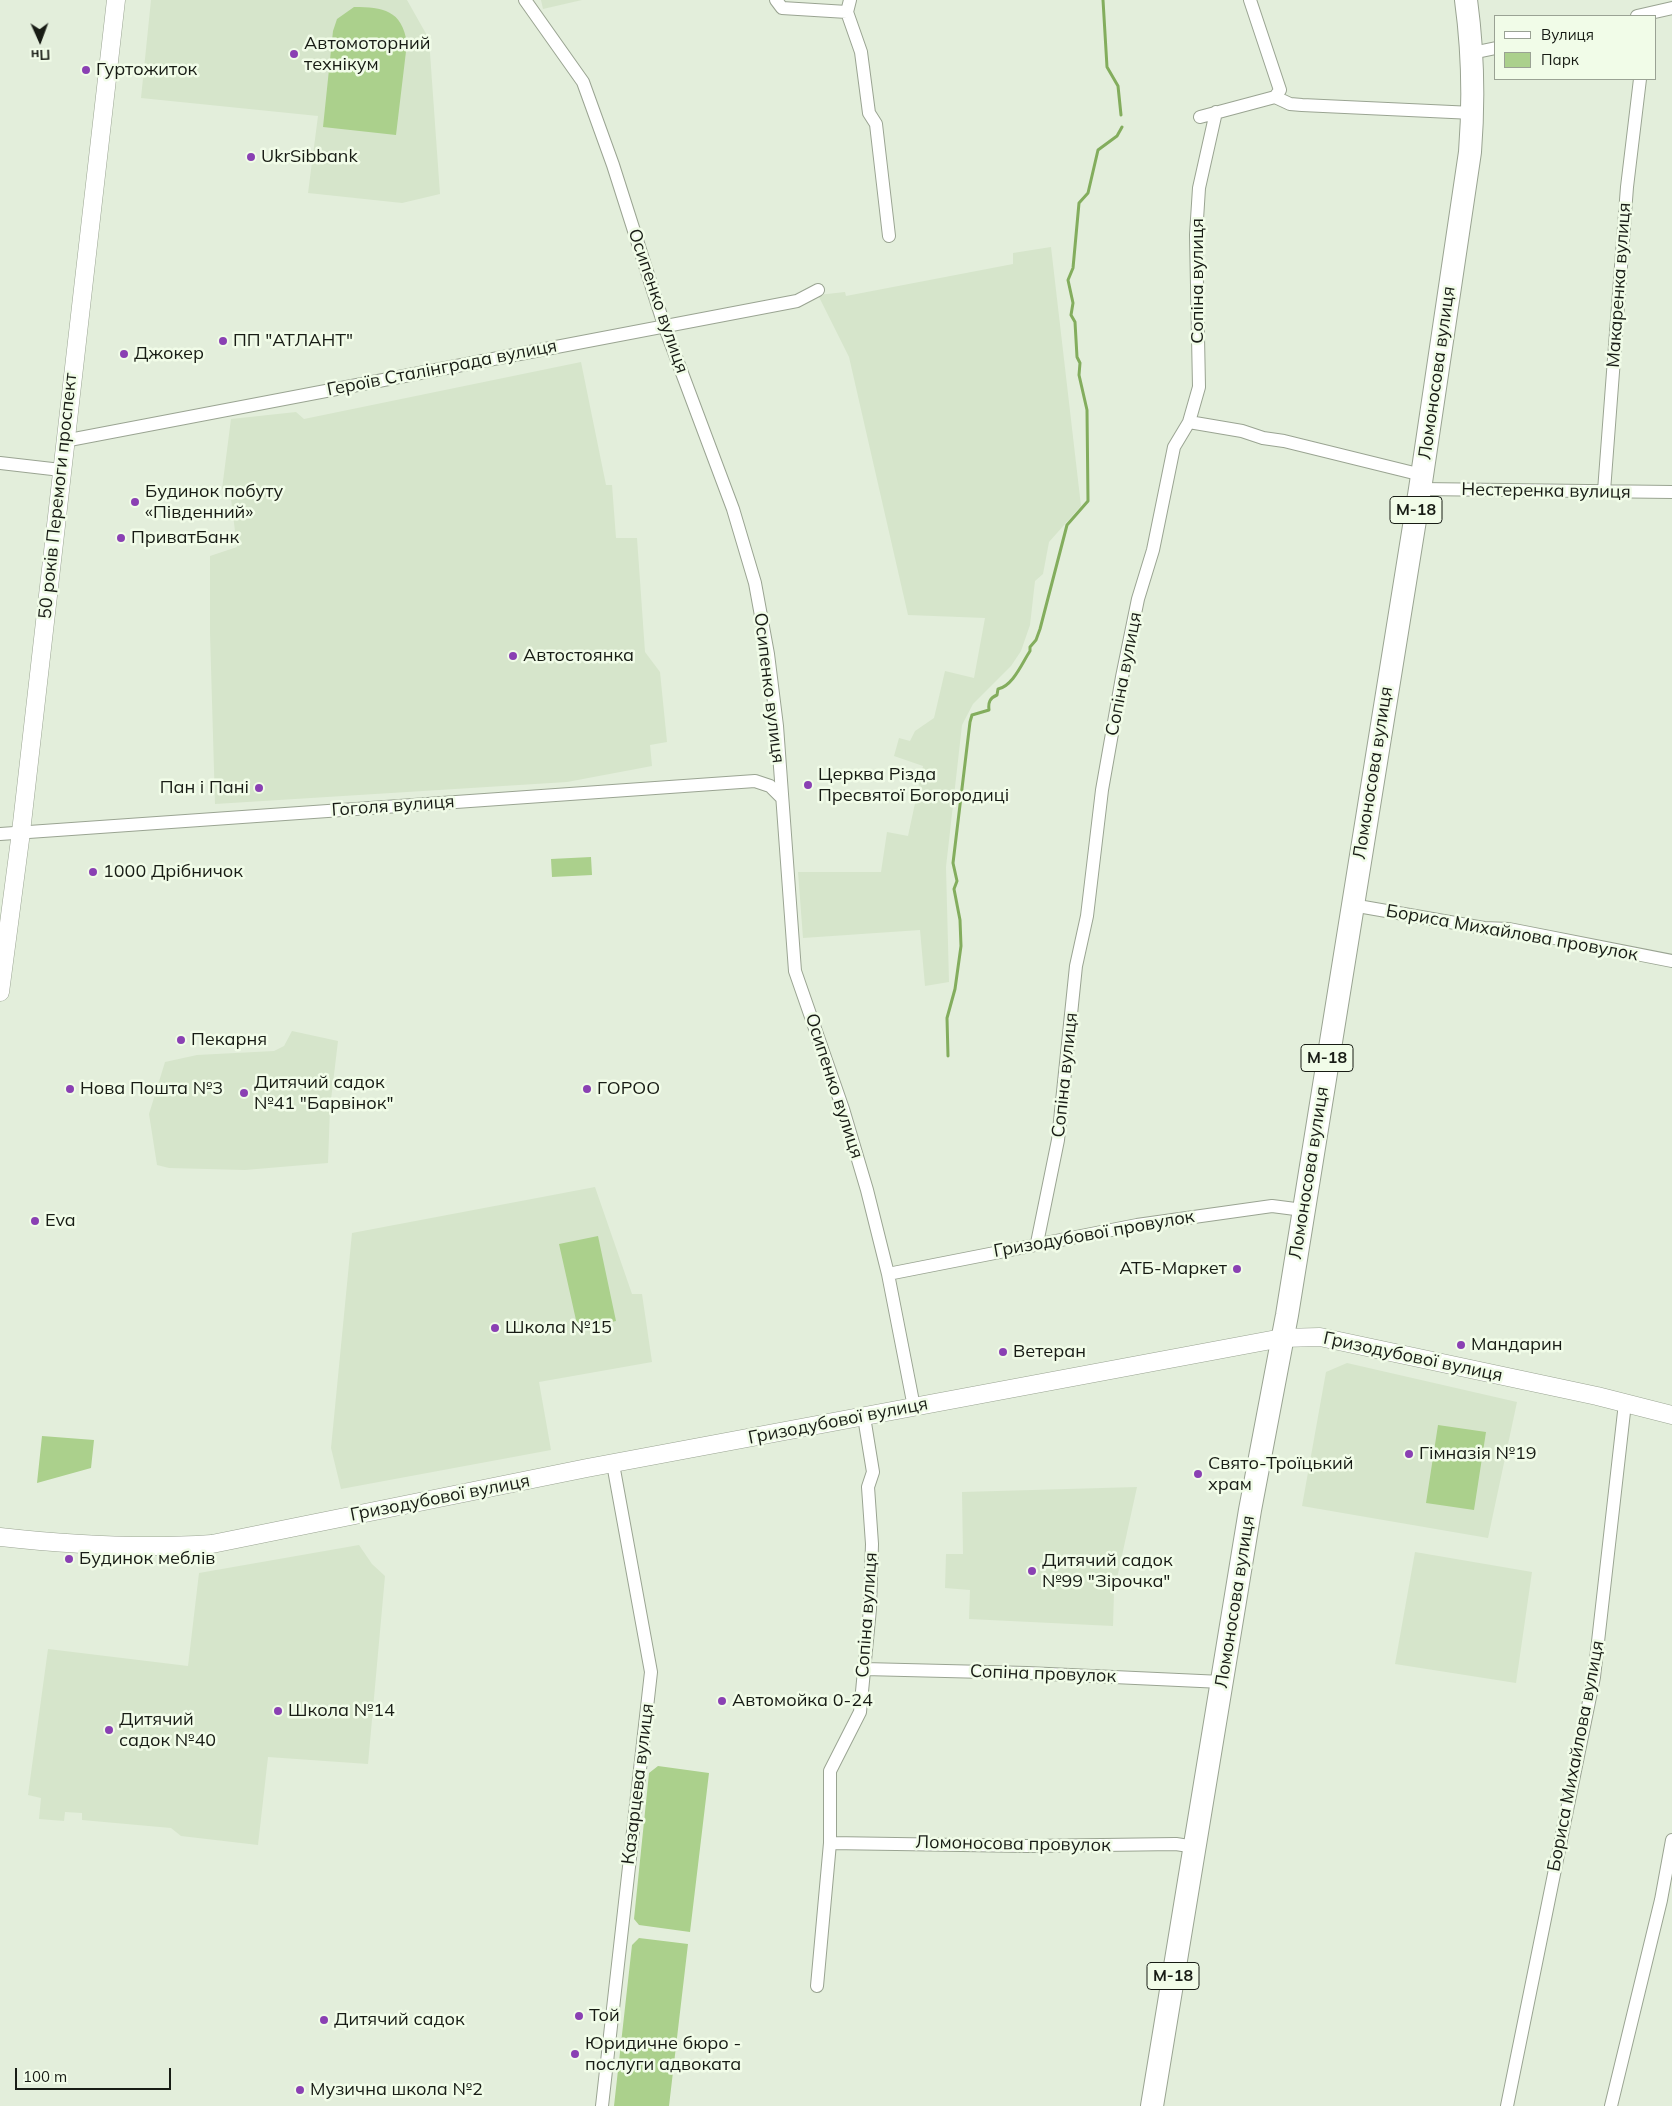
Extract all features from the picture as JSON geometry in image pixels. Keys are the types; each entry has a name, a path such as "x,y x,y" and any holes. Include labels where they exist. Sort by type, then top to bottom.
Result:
{"highway":[{"name":"Ломоносова вулиця","path":"1152,2106 1250,1510 1282,1338 1421,482 1470,152 1473,113 1472,53 1466,0"}],"street":[{"name":"50 років Перемоги проспект","path":"0,992 21,832 64,441 116,0"},
{"name":"Осипенко вулиця","path":"525,0 583,82 613,165 664,325 733,509 755,583 768,654 777,726 795,971 843,1109 867,1190 888,1274 914,1407"},
{"path":"776,0 782,8 848,6 861,52 869,113 876,124 889,236"},
{"path":"1250,0 1280,90 1275,97"},
{"path":"1644,15 1672,8"},
{"path":"1472,53 1494,48"},
{"name":"Макаренка вулиця","path":"1604,491 1627,187 1640,80"},
{"path":"1200,117 1275,97 1290,104 1302,105 1473,113"},
{"name":"Сопіна вулиця","path":"1037,1243 1058,1140 1076,966 1087,916 1102,790 1122,677 1138,599 1153,550 1174,447 1189,422 1198,387 1195,288 1199,188 1216,112"},
{"name":"Героїв Сталінграда вулиця","path":"64,441 797,301 818,290"},
{"name":"Нестеренка вулиця","path":"1189,422 1242,430 1263,438 1284,441 1421,482 1604,491 1672,492"},
{"path":"0,463 61,470"},
{"name":"Гоголя вулиця","path":"0,834 755,781 770,786 782,797"},
{"name":"Бориса Михайлова провулок","path":"1352,906 1484,928 1509,930 1672,961"},
{"name":"Гризодубової провулок","path":"888,1274 1137,1224 1272,1206 1302,1210"},
{"name":"Гризодубової вулиця","path":"0,1537 86,1546 171,1547 212,1544 613,1464 1282,1338 1320,1337 1625,1403 1672,1415"},
{"name":"Бориса Михайлова вулиця","path":"1507,2106 1594,1676 1625,1403"},
{"name":"Сопіна вулиця","path":"817,1986 830,1843 830,1771 860,1712 870,1609 872,1544 868,1487 873,1472 864,1417"},
{"name":"Казарцева вулиця","path":"602,2106 651,1672 650,1654 613,1464"},
{"name":"Сопіна провулок","path":"864,1669 1027,1673 1222,1682"},
{"path":"1611,2106 1661,1900 1672,1840"},
{"name":"Ломоносова провулок","path":"830,1843 1028,1846 1176,1844 1195,1847"}],"shaded area":[{"path":"151,0 407,0 429,39 440,194 402,203 308,193 318,116 141,98"},
{"path":"541,0 582,0 543,9"},
{"path":"1051,247 1081,506 1049,542 1043,574 1035,581 1030,625 1021,651 1011,666 973,704 962,725 946,867 949,982 925,986 920,930 803,938 798,872 881,872 887,832 908,836 923,766 894,756 899,738 910,741 915,731 934,718 945,671 974,678 985,618 908,615 849,357 818,295 845,292 846,296 1013,264 1013,253"},
{"path":"581,362 606,485 612,485 616,538 637,538 645,652 660,672 667,742 650,745 652,766 567,782 215,804 210,633 210,556 237,547 230,491 222,489 231,419 296,412 304,419"},
{"name":"Дитячий садок №41 \"Барвінок\"","path":"292,1031 338,1041 330,1108 328,1163 245,1170 169,1168 157,1165 149,1114 165,1062 197,1055 274,1051 284,1046"},
{"name":"Школа №15","path":"595,1187 632,1294 642,1294 652,1362 539,1382 551,1450 341,1489 331,1448 352,1233"},
{"name":"Гімназія №19","path":"1347,1363 1517,1402 1488,1538 1302,1506 1326,1372"},
{"name":"Дитячий садок №99 \"Зірочка\"","path":"1137,1487 1114,1592 1113,1626 969,1619 970,1590 945,1588 946,1554 963,1554 962,1492"},
{"name":"Школа №14","path":"359,1545 372,1564 385,1576 368,1764 268,1757 258,1845 181,1836 171,1828 82,1820 82,1813 65,1812 64,1821 39,1819 41,1798 28,1795 48,1649 188,1666 199,1573"},
{"path":"1415,1552 1532,1572 1516,1683 1395,1664"}],"green space":[{"path":"354,7 374,8 389,13 401,23 404,32 407,43 396,135 323,127 333,31 337,19"},
{"path":"591,857 592,875 552,877 551,859"},
{"path":"598,1236 616,1321 578,1329 559,1244"},
{"path":"1438,1425 1486,1432 1474,1510 1426,1503"},
{"path":"42,1436 94,1440 91,1468 37,1483"},
{"path":"658,1766 709,1773 690,1932 639,1925 634,1919 649,1773"},
{"path":"639,1938 688,1944 669,2106 614,2106 632,1945"}],"waterway":[{"path":"1103,0 1107,67 1118,86 1121,115"},
{"path":"948,1056 947,1018 955,989 961,946 960,920 954,889 957,881 953,863 970,722 972,715 989,710 990,701 997,695 998,689 1013,679 1030,651 1030,647 1036,640 1067,525 1088,501 1087,410 1079,375 1080,363 1077,357 1075,322 1071,315 1073,303 1068,280 1073,268 1079,203 1088,193 1098,150 1117,136 1122,127"}],"place":[{"name":"Автомоторний технікум","path":"294,54"},
{"name":"Гуртожиток","path":"86,70"},
{"name":"UkrSibbank","path":"251,157"},
{"name":"ПП \"АТЛАНТ\"","path":"223,341"},
{"name":"Джокер","path":"124,354"},
{"name":"Будинок побуту «Південний»","path":"135,502"},
{"name":"ПриватБанк","path":"121,538"},
{"name":"Автостоянка","path":"513,656"},
{"name":"Церква Різда Пресвятої Богородиці","path":"808,785"},
{"name":"Пан і Пані","path":"259,788"},
{"name":"1000 Дрібничок","path":"93,872"},
{"name":"Пекарня","path":"181,1040"},
{"name":"Нова Пошта №3","path":"70,1089"},
{"name":"ГОРОО","path":"587,1089"},
{"name":"Дитячий садок №41 \"Барвінок\"","path":"244,1093"},
{"name":"Eva","path":"35,1221"},
{"name":"АТБ-Маркет","path":"1237,1269"},
{"name":"Школа №15","path":"495,1328"},
{"name":"Мандарин","path":"1461,1345"},
{"name":"Ветеран","path":"1003,1352"},
{"name":"Гімназія №19","path":"1409,1454"},
{"name":"Свято-Троїцький храм","path":"1198,1474"},
{"name":"Будинок меблів","path":"69,1559"},
{"name":"Дитячий садок №99 \"Зірочка\"","path":"1032,1571"},
{"name":"Автомойка 0-24","path":"722,1701"},
{"name":"Школа №14","path":"278,1711"},
{"name":"Дитячий садок №40","path":"109,1730"},
{"name":"Той","path":"579,2016"},
{"name":"Дитячий садок","path":"324,2020"},
{"name":"Юридичне бюро - послуги адвоката","path":"575,2054"},
{"name":"Музична школа №2","path":"300,2090"}]}
